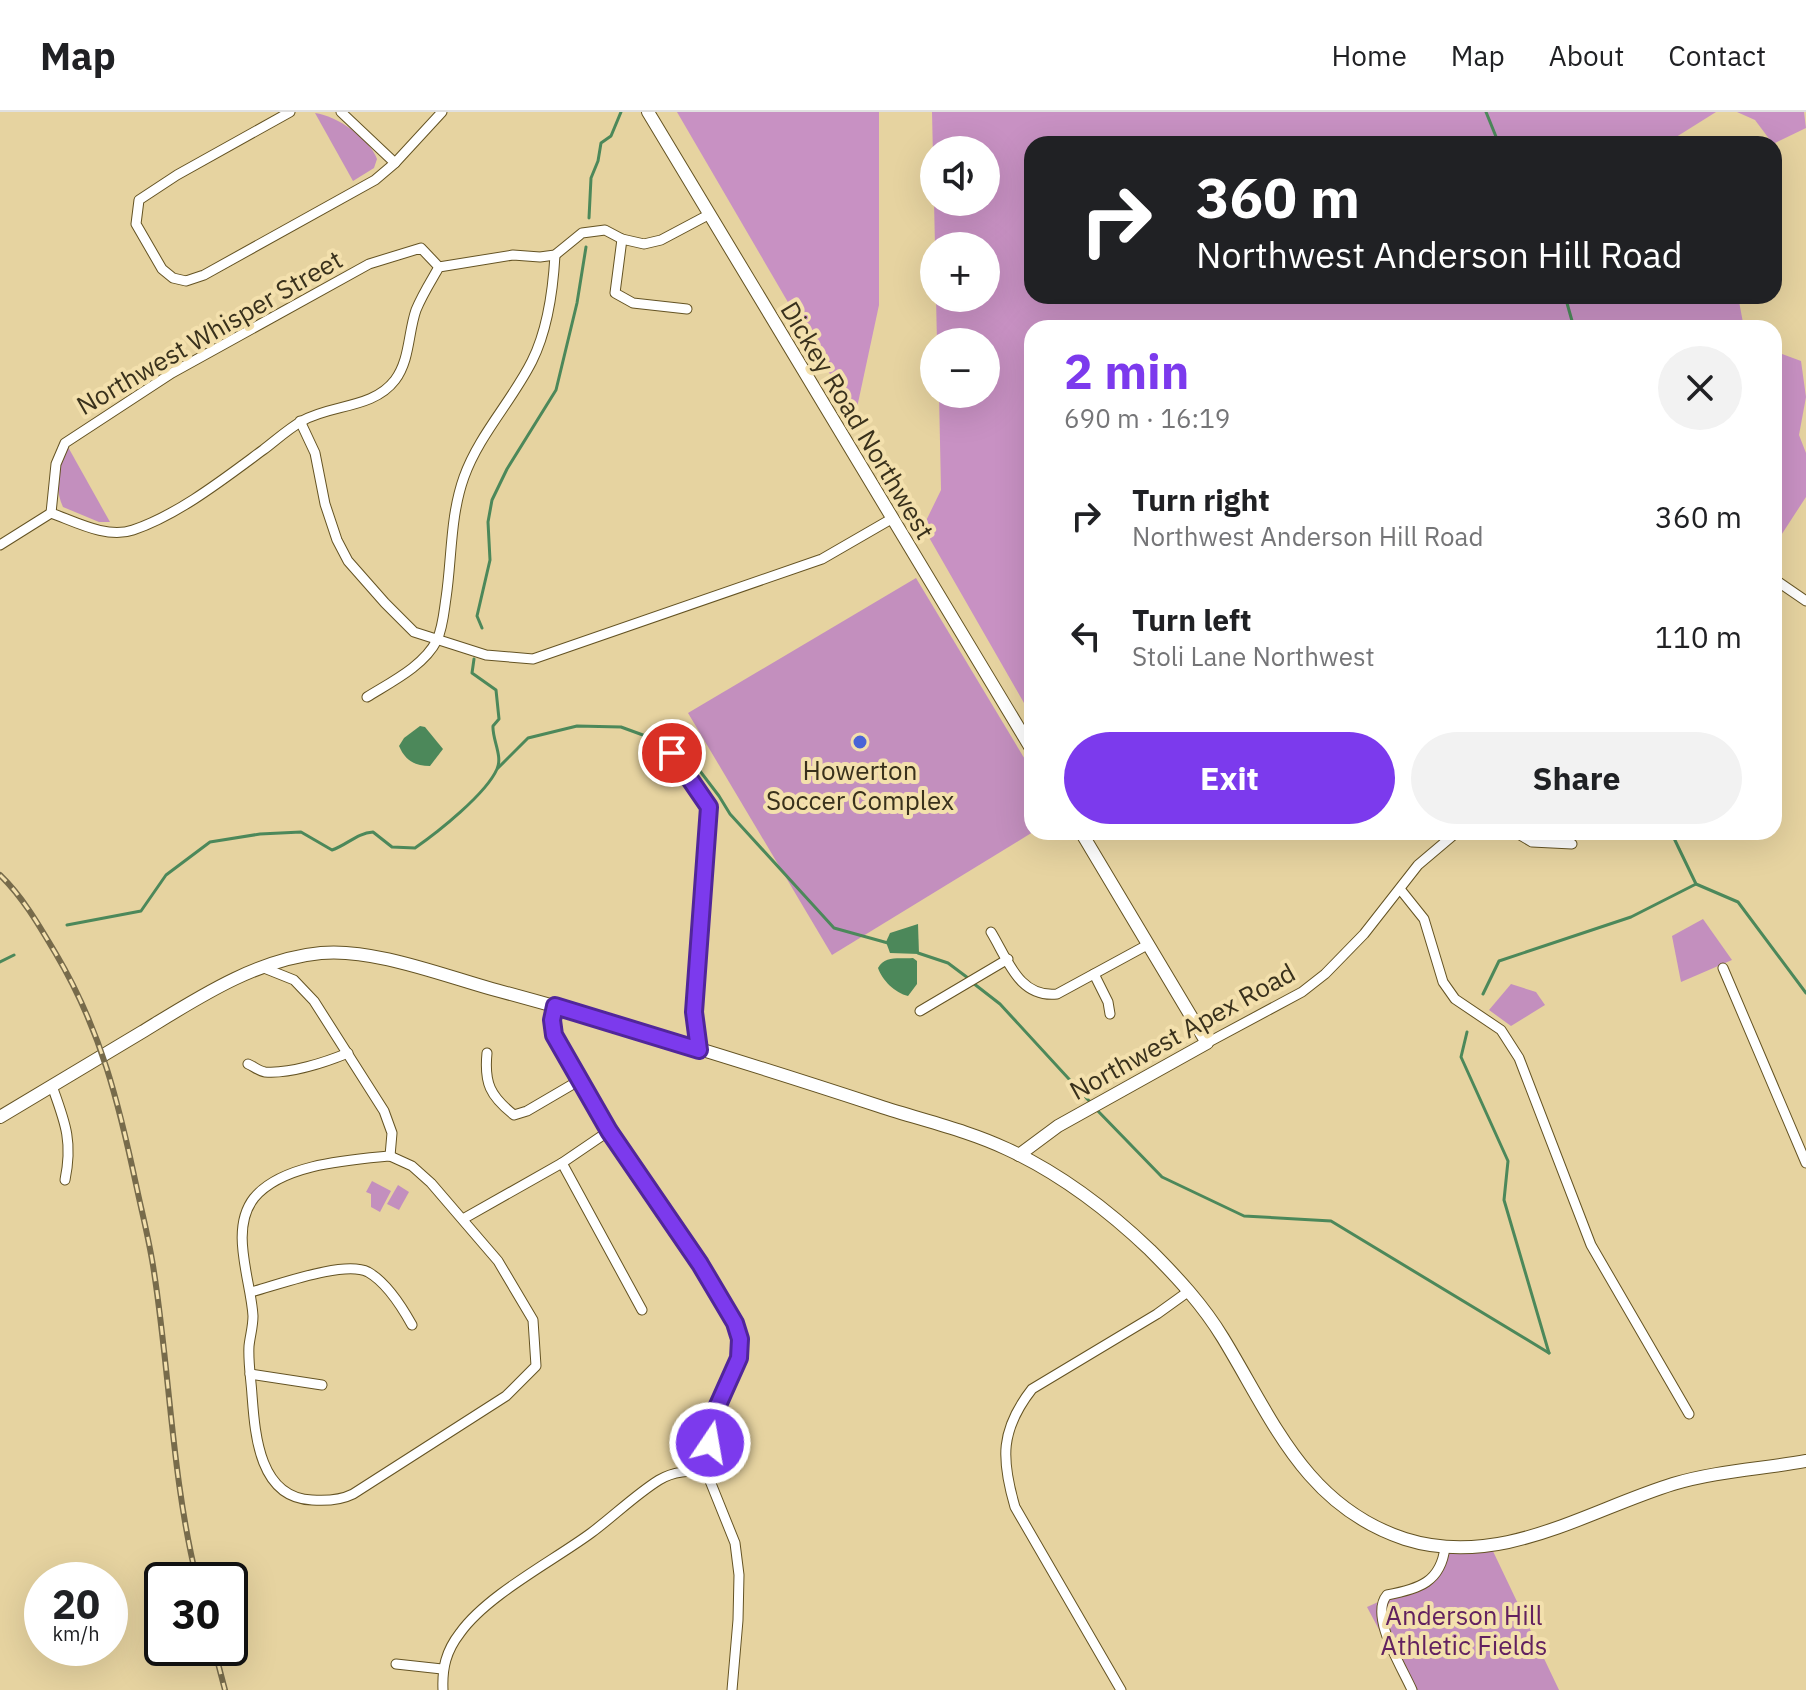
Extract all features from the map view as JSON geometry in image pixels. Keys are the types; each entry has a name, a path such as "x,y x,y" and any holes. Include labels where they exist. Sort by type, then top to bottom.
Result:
{"main road":[{"name":"Dickey Road Northwest","path":"648,112 1024,737"},
{"path":"1086,840 1207,1043"},
{"path":"0,1117 202,996 264,968 315,953 358,954 555,1006 783,1074 993,1143 1046,1170 1115,1219 1189,1291 1222,1337 1295,1459 1324,1492 1377,1528 1417,1542 1445,1547 1506,1544 1675,1484 1806,1461"},
{"name":"Northwest Apex Road","path":"1019,1155 1058,1126 1207,1043"}],"street":[{"path":"290,112 177,175 139,200 136,224 162,269 173,278 186,281 204,275 375,180 442,112"},
{"path":"341,112 395,163"},
{"path":"0,545 51,513 104,532 131,531 170,513 229,475 300,421 326,410 361,403 394,381 405,360 417,309 439,267 513,255 555,255 582,233 605,230 622,239 644,244 661,240 710,214"},
{"path":"622,239 615,293 633,303 687,309"},
{"name":"Northwest Whisper Street","path":"51,513 56,464 65,443 128,400 369,264 421,248 439,267"},
{"path":"367,697 406,672 426,655 438,639 464,476 532,360 551,301 555,255"},
{"path":"300,421 315,453 325,504 348,561 414,632 486,655 533,659 822,559 893,518"},
{"path":"1782,584 1806,601"},
{"path":"672,753 709,807 694,1012 699,1050"},
{"name":"Northwest Apex Road","path":"1207,1043 1302,992 1325,974 1364,934 1418,865 1448,840"},
{"path":"1529,840 1572,844"},
{"path":"1400,889 1424,919 1443,982 1455,999 1501,1030 1519,1058 1591,1245 1689,1414"},
{"path":"991,932 1023,986 1041,996 1057,994 1149,944"},
{"path":"920,1011 1008,959"},
{"path":"264,968 294,980 314,1001 384,1111 392,1133 390,1156"},
{"path":"1723,968 1806,1163"},
{"path":"1094,974 1108,1002 1110,1014"},
{"path":"555,1006 552,1020 554,1035 609,1131 700,1264 735,1323 740,1339 739,1358 714,1414 706,1471 735,1543 739,1575 732,1690"},
{"path":"248,1064 263,1072 322,1063 348,1053"},
{"path":"487,1053 485,1075 502,1106 514,1115 527,1111 580,1080"},
{"path":"52,1086 65,1122 71,1152 65,1180"},
{"path":"463,1219 562,1163 609,1131"},
{"path":"390,1156 412,1166 498,1261 533,1320 536,1366 506,1396 353,1494 344,1498 302,1499 278,1485 261,1460 256,1436 249,1347 253,1321 243,1230 246,1212 263,1189 281,1177 346,1160 390,1156"},
{"path":"562,1163 642,1310"},
{"path":"251,1292 356,1268 370,1273 382,1284 412,1325"},
{"path":"1121,1690 1015,1507 1006,1476 1004,1454 1010,1423 1032,1389 1157,1314 1189,1291"},
{"path":"250,1374 322,1385"},
{"path":"443,1690 442,1669 461,1630 488,1606 661,1479 684,1470 706,1471"},
{"path":"1412,1690 1383,1626 1381,1603 1387,1595 1400,1593 1436,1576 1442,1566 1445,1547"},
{"path":"396,1664 442,1669"}],"green space":[{"path":"315,113 333,118 360,136 377,159 374,168 353,181"},
{"path":"68,447 110,522 99,522 63,507 58,477"},
{"name":"Howerton Soccer Complex","path":"916,578 1024,758 1024,838 832,955 688,713"},
{"path":"1703,919 1732,960 1681,982 1672,936"},
{"path":"1511,984 1536,992 1545,1005 1511,1026 1489,1010"},
{"path":"372,1181 391,1191 380,1212 371,1207 371,1194 366,1192"},
{"path":"398,1185 409,1192 399,1210 387,1204"},
{"name":"Anderson Hill Athletic Fields","path":"1445,1547 1491,1547 1559,1690 1411,1690 1367,1607 1430,1579"}],"shaded area":[{"path":"677,112 879,112 879,305 855,417"},
{"path":"932,112 1716,112 1678,136 1024,136 1024,304 1740,304 1742,320 1024,320 1024,703 923,527 941,490 939,408 1000,408 1000,328 937,328 936,312 1000,312 1000,232 935,232 934,216 1000,216 1000,136 933,136"},
{"path":"1737,112 1804,112 1806,128 1782,140 1782,136 1767,136 1755,120"},
{"path":"1782,354 1801,361 1806,397 1799,435 1806,453 1806,497 1782,534"},
{"path":"420,726 425,727 443,749 430,766 411,761 399,746"},
{"path":"918,924 919,954 890,953 886,942 890,933"},
{"path":"913,958 917,961 917,984 908,996 890,985 878,968 888,959"}],"waterway":[{"path":"589,218 591,178 601,143 611,136 621,112"},
{"path":"1486,112 1496,136"},
{"path":"482,628 477,616 490,560 488,522 492,500 507,469 556,390 577,303 586,247"},
{"path":"1567,304 1572,320"},
{"path":"67,925 141,911 166,875 210,842 260,834 301,832 332,850 373,832 392,847 415,848 472,801 483,790 499,764 493,726 499,719 496,690 472,673 474,659"},
{"path":"498,768 528,738 577,726 621,727 684,750 730,814 834,928 888,943"},
{"path":"1675,840 1696,884 1738,902 1806,993"},
{"path":"1483,994 1499,961 1631,917 1696,884"},
{"path":"918,953 948,963 968,978"},
{"path":"0,962 14,955"},
{"path":"973,983 1000,1004 1091,1103"},
{"path":"1467,1032 1461,1057 1508,1161 1504,1200 1549,1353"},
{"path":"1096,1109 1162,1177 1244,1216 1331,1221 1549,1353"}],"railway":[{"path":"0,875 31,913 72,982 107,1068 152,1262 182,1504 193,1562"},
{"path":"219,1666 225,1690"}],"place":[{"name":"Howerton Soccer Complex","path":"860,742"}],"route":[{"path":"672,753 709,807 694,1012 699,1050 555,1006 552,1027 609,1131 700,1264 735,1323 740,1339 739,1358 714,1414 710,1443"}]}
